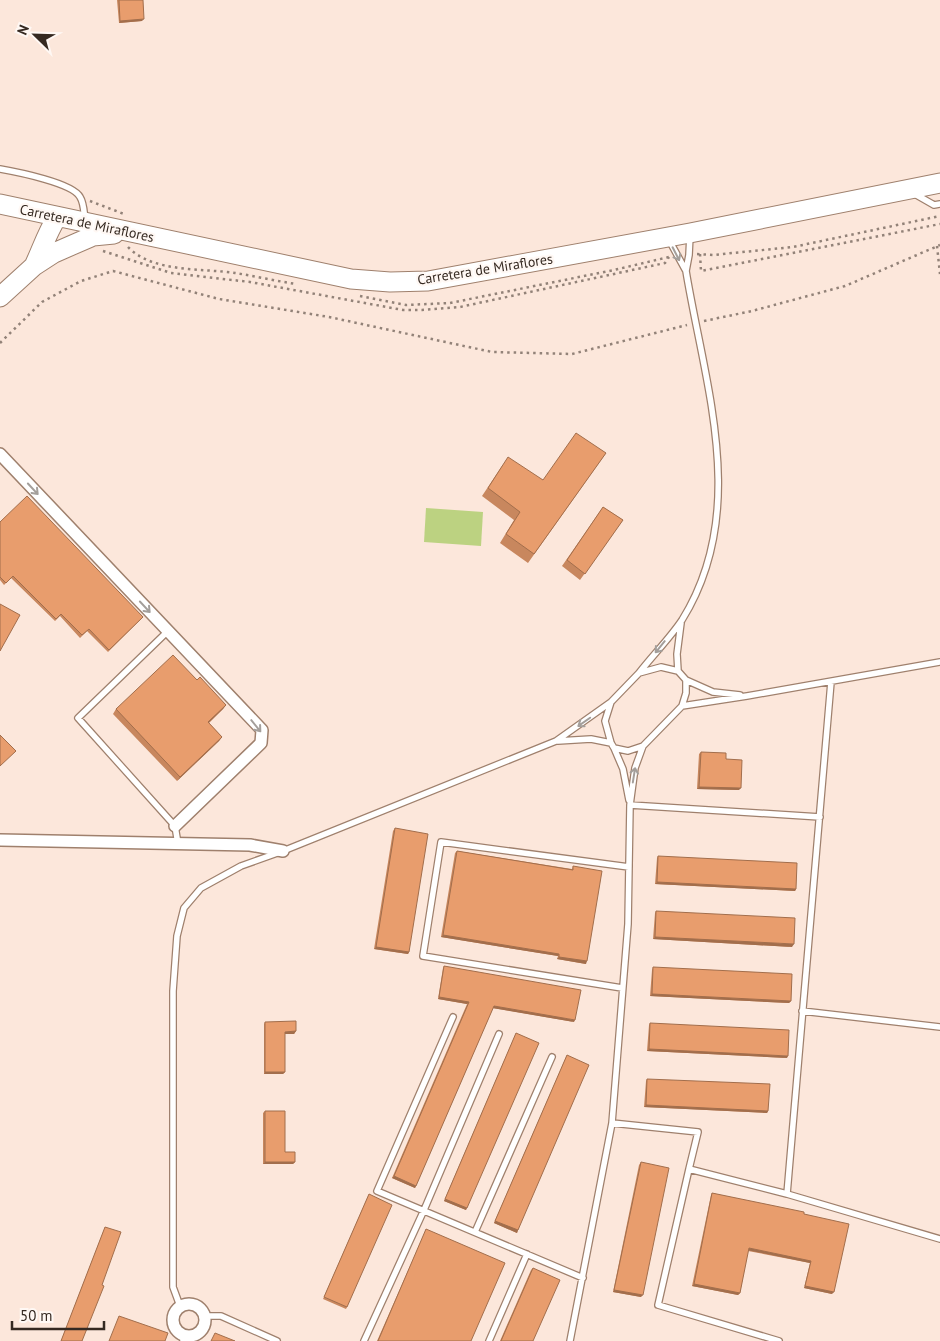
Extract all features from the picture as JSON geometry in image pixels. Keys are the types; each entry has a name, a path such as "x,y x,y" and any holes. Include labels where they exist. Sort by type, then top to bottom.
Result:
{"main road":[{"name":"Carretera de Miraflores","path":"4,205 86,223 128,224 351,279 390,282 428,281 690,233 940,183"},
{"path":"4,205 43,226 47,234"},
{"path":"54,253 62,233 57,217"},
{"path":"34,266 47,234 57,217"},
{"path":"0,298 34,266 54,253 93,236 128,224"}],"street":[{"path":"0,454 262,730 261,743 176,826"},
{"path":"0,840 250,844 282,851"},
{"path":"186,1303 198,1306 205,1316 205,1323 197,1334 183,1338 172,1322 173,1316 180,1306 186,1303"}],"lane":[{"path":"0,169 24,173 71,188 81,198 86,223"},
{"path":"907,189 934,205 940,204"},
{"path":"686,271 690,233"},
{"path":"180,1306 173,1287 173,992 177,936 184,908 201,888 240,866 282,851 556,741 611,702 639,673 681,621 692,602 706,569 714,533 719,491 718,450 686,271 668,237"},
{"path":"678,671 676,654 681,621"},
{"path":"168,631 78,718 176,826 178,844"},
{"path":"682,706 940,662"},
{"path":"639,673 662,667 678,671 686,680 713,692 747,696"},
{"path":"570,1341 612,1123 628,924 630,805 635,768 643,746 682,706 686,693 686,680"},
{"path":"786,1194 831,682"},
{"path":"611,702 605,721 612,745 623,769 630,805"},
{"path":"556,741 591,739 628,751 643,746"},
{"path":"630,805 820,818"},
{"path":"622,988 423,956 441,842 629,867"},
{"path":"802,1011 940,1027"},
{"path":"453,1016 377,1191 583,1278"},
{"path":"364,1341 424,1210 499,1034"},
{"path":"475,1232 552,1057"},
{"path":"612,1123 698,1132 688,1168 658,1305 779,1341"},
{"path":"688,1168 786,1194 940,1239"},
{"path":"489,1341 527,1254"},
{"path":"205,1316 221,1316 277,1341"}],"path":[{"path":"81,198 128,224"},
{"path":"940,216 793,247 714,255 700,254 701,271 940,224"},
{"path":"0,342 42,302 81,281 113,271 218,299 329,317 492,352 572,354 695,322 752,311 845,286 939,245 940,274"}],"green space":[{"path":"426,508 483,512 481,546 424,542"}],"building":[{"path":"119,0 143,0 144,19 120,21"},
{"path":"576,433 606,453 534,554 506,534 520,512 488,488 508,457 543,480"},
{"path":"27,496 143,617 109,650 89,629 82,635 61,614 56,619 13,576 6,583 0,577 0,522"},
{"path":"603,507 623,520 585,574 567,560"},
{"path":"0,604 20,615 0,651"},
{"path":"173,655 197,680 200,677 226,705 208,722 222,737 180,777 116,709"},
{"path":"0,735 16,751 0,766"},
{"path":"701,752 726,753 726,759 742,760 741,788 699,787"},
{"path":"395,828 428,834 409,952 376,947"},
{"path":"457,851 573,870 573,866 602,871 587,961 559,957 559,954 443,935"},
{"path":"658,856 797,863 796,889 657,882"},
{"path":"656,911 795,918 794,944 655,937"},
{"path":"444,966 581,990 575,1020 494,1006 416,1186 394,1176 469,1002 439,997"},
{"path":"653,967 792,974 791,1001 652,994"},
{"path":"296,1021 296,1031 285,1032 285,1072 265,1072 265,1022"},
{"path":"650,1023 789,1030 788,1056 649,1049"},
{"path":"516,1033 539,1043 467,1208 445,1199"},
{"path":"567,1055 589,1065 518,1230 495,1221"},
{"path":"647,1079 770,1084 768,1111 646,1105"},
{"path":"265,1111 285,1111 285,1152 295,1152 295,1162 265,1162"},
{"path":"641,1162 669,1168 643,1295 614,1290"},
{"path":"712,1193 804,1212 804,1214 849,1224 834,1292 805,1286 811,1261 749,1248 740,1293 694,1284"},
{"path":"369,1194 392,1205 347,1307 324,1297"},
{"path":"105,1227 121,1232 102,1285 104,1286 82,1341 61,1341"},
{"path":"426,1229 505,1263 471,1341 378,1341"},
{"path":"533,1268 560,1280 533,1341 501,1341"},
{"path":"119,1316 168,1333 165,1341 109,1341"},
{"path":"215,1333 235,1341 211,1341"}]}
